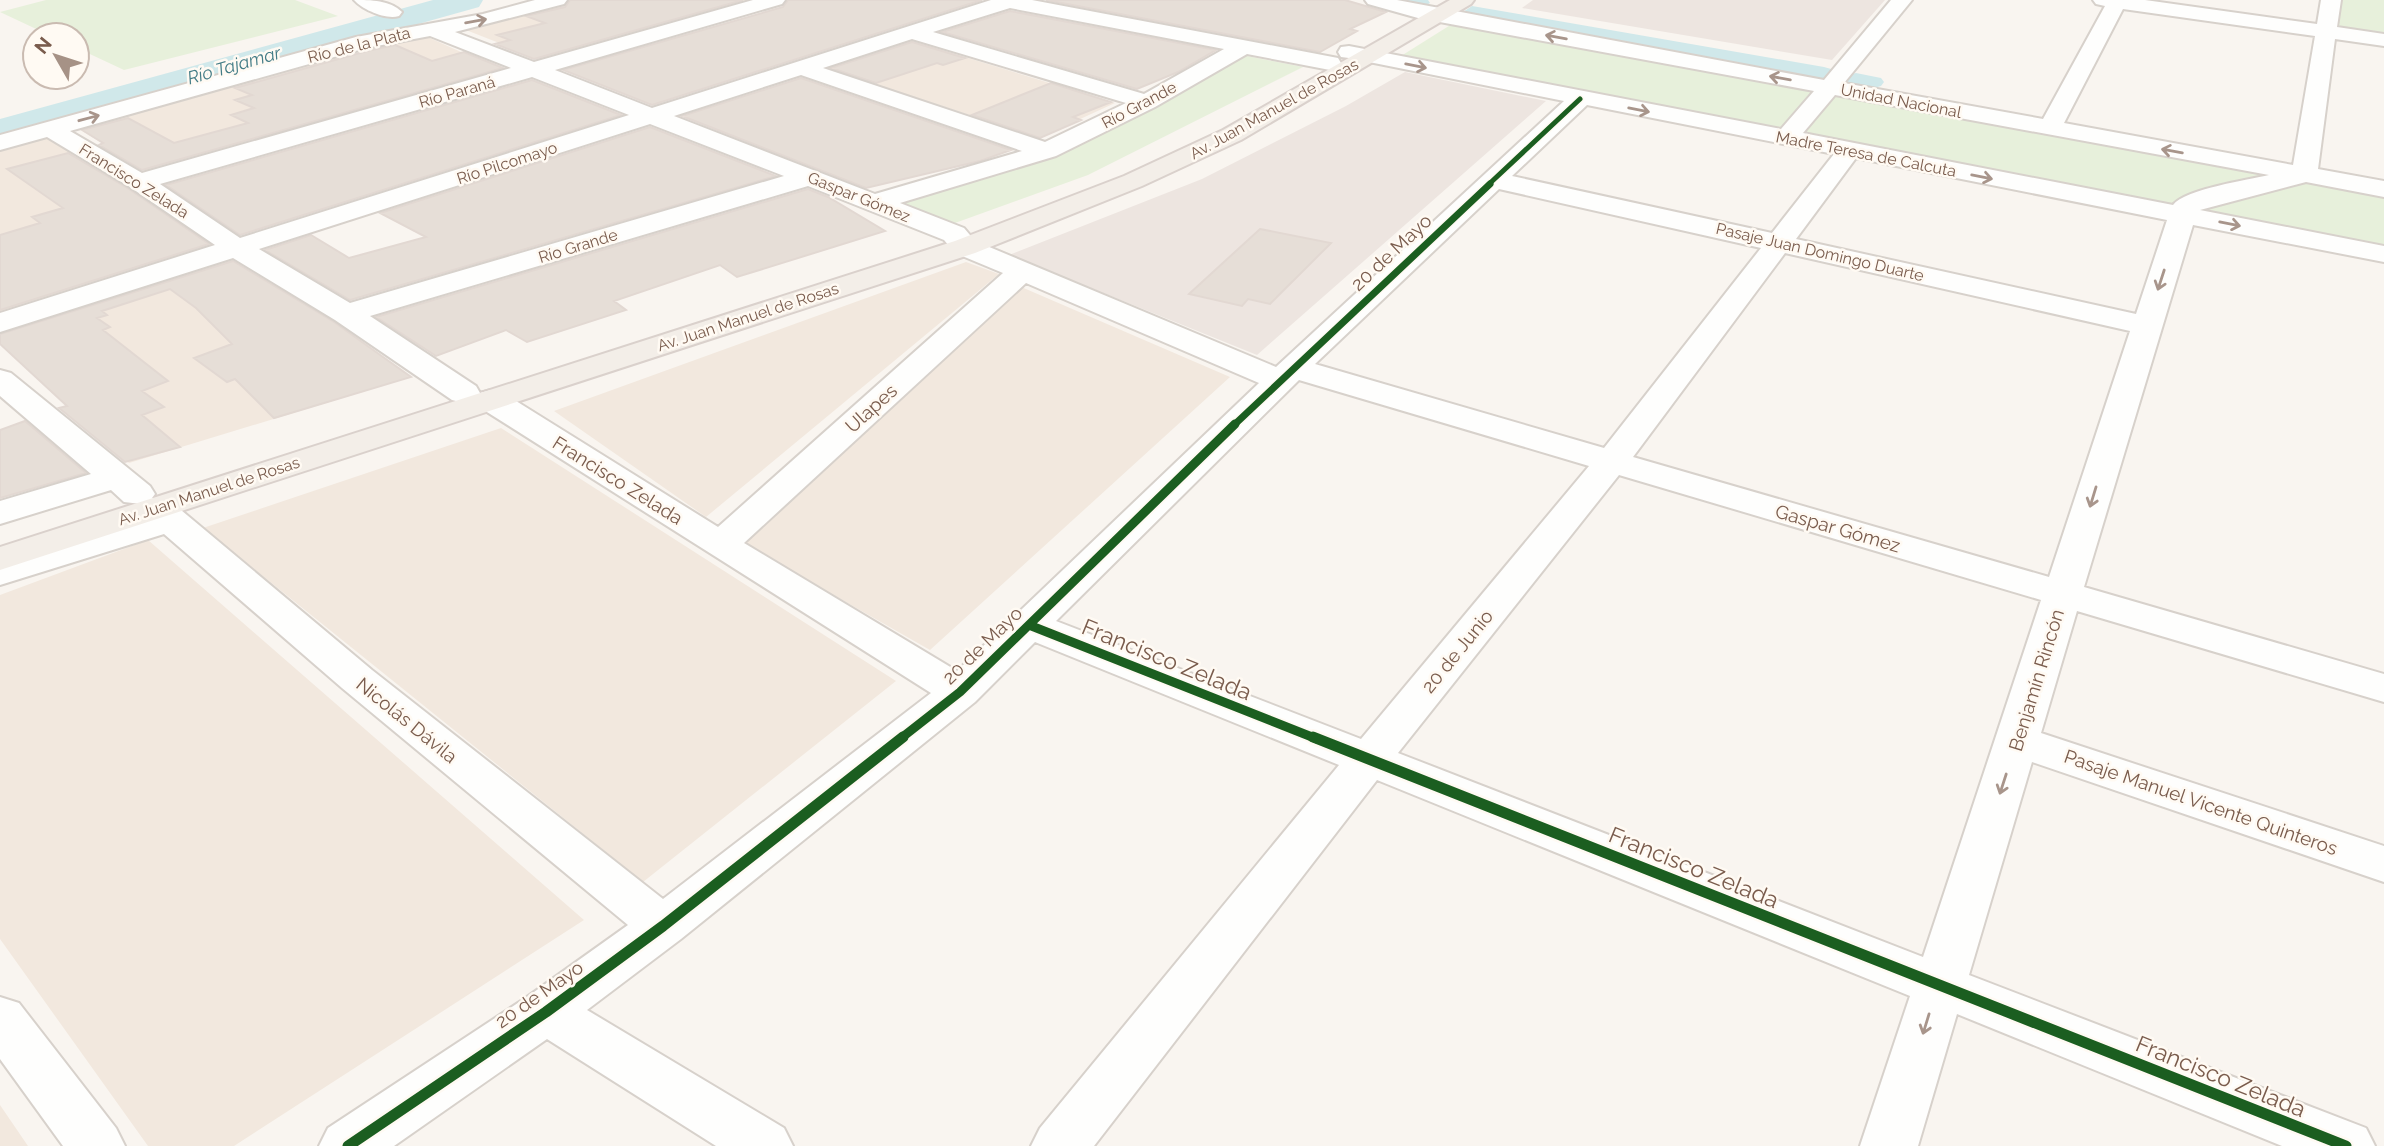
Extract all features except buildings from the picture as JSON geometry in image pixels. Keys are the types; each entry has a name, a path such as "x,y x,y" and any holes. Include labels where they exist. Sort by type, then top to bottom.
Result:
{"main road":[{"name":"Av. Juan Manuel de Rosas","path":"959,241 1044,201 1185,141 1349,57 1432,9 1464,0"},
{"name":"Av. Juan Manuel de Rosas","path":"0,536 145,500 477,396 959,241 1133,181 1231,135 1349,57"},
{"name":"Av. Juan Manuel de Rosas","path":"0,559 145,500"}],"street":[{"name":"Río de la Plata","path":"0,143 364,42 485,20 557,0"},
{"name":"Río Paraná","path":"139,182 775,0"},
{"name":"Unidad Nacional","path":"1375,0 1830,88 2384,189"},
{"path":"1786,139 1902,0"},
{"path":"2182,215 2186,206 2206,198 2304,175 2331,0"},
{"name":"Río Pilcomayo","path":"0,323 1008,1"},
{"name":"Madre Teresa de Calcuta","path":"1008,1 1241,48 1349,57 1580,99 2384,254"},
{"path":"2050,128 2113,1 2384,40"},
{"path":"364,10 401,9"},
{"name":"Gaspar Gómez","path":"430,29 810,177 959,241 1021,271 1286,374 1612,461 2384,688"},
{"path":"909,32 1147,102"},
{"name":"Río Grande","path":"873,203 1047,151 1147,102 1241,48"},
{"path":"802,68 1047,151"},
{"name":"20 de Mayo","path":"348,1146 546,1012 663,926 960,692 1286,374 1580,99"},
{"name":"Francisco Zelada","path":"50,129 139,182 237,248 960,692"},
{"name":"20 de Junio","path":"1060,1146 1369,759 1612,461 1849,152"},
{"name":"Río Grande","path":"346,314 810,177"},
{"name":"Pasaje Juan Domingo Duarte","path":"1494,180 2146,325"},
{"name":"Benjamín Rincón","path":"1889,1146 2182,215"},
{"name":"Ulapes","path":"720,545 1021,271"},
{"name":"Nicolás Dávila","path":"0,380 357,679 663,926"},
{"path":"0,513 145,500"},
{"path":"0,573 145,500"},
{"name":"Francisco Zelada","path":"1029,625 2346,1146"},
{"name":"Pasaje Manuel Vicente Quinteros","path":"2018,741 2384,864"},
{"path":"546,1012 764,1146"},
{"path":"0,1018 96,1146"}],"shaded area":[{"path":"567,0 755,0 542,60 466,30"},
{"path":"1533,0 1885,0 1832,60 1522,8"},
{"path":"423,35 506,72 146,171 78,128"},
{"path":"906,39 1115,103 1039,138 823,67"},
{"path":"1405,72 1546,101 1257,355 1009,255 1202,179 1346,106"},
{"path":"48,138 214,248 0,316 0,151"},
{"path":"226,256 411,377 129,463 0,344 0,331"},
{"path":"966,262 999,274 706,517 554,411"},
{"path":"1019,286 1230,377 930,650 735,539"},
{"path":"501,428 896,681 643,882 203,528"},
{"path":"148,540 584,920 234,1146 148,1146 0,939 0,595"},
{"path":"0,1105 28,1146 0,1146"}],"green space":[{"path":"46,0 295,0 338,16 124,70 91,55 91,21 21,22 0,12"},
{"path":"2341,0 2384,0 2384,35 2337,28"},
{"path":"1452,24 2384,194 2384,247 1401,56"},
{"path":"1242,55 1303,67 1088,175 955,223 896,204 1055,154"}],"waterway":[{"name":"Río Tajamar","path":"0,130 468,0"},
{"path":"1412,0 1421,3"},
{"path":"1472,12 1824,73"},
{"path":"1856,79 1874,82"}],"cycle path":[{"path":"348,1146 546,1012 663,926 960,692 1280,380 1580,99"},
{"path":"1029,625 2346,1146"}]}
